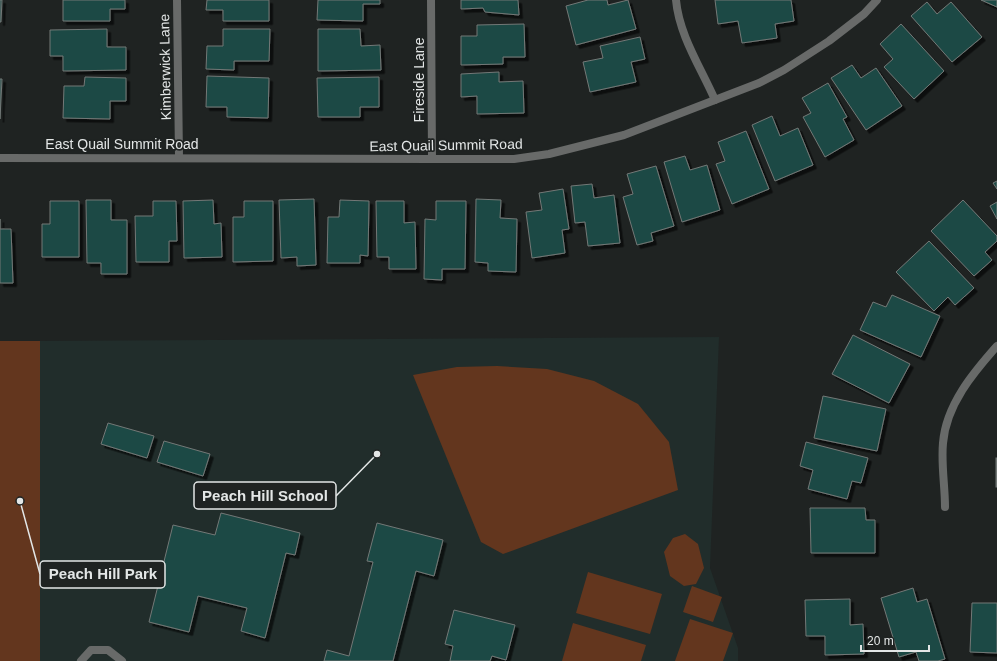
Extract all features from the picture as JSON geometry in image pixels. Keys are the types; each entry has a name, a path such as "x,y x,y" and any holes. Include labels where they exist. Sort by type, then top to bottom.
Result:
{"street":[{"name":"Kimberwick Lane","path":"177,0 179,157"},
{"name":"Fireside Lane","path":"431,0 432,159"},
{"path":"676,0 677,10 684,33 715,100"},
{"name":"East Quail Summit Road","path":"0,158 179,157 514,159 577,148 624,135 759,83 784,70 829,41 864,14 877,0"},
{"path":"945,507 943,443 948,420 962,390 997,346"},
{"path":"81,661 91,650 108,650 122,661"}],"shaded area":[{"path":"719,337 710,568 738,648 738,661 40,661 40,341"},
{"path":"0,341 40,341 40,661 0,661"},
{"path":"497,366 547,369 594,381 638,404 669,442 678,490 503,554 481,542 413,375 457,367"},
{"path":"685,534 698,544 704,568 696,584 684,586 670,576 664,552 673,538"},
{"path":"588,572 662,594 650,634 576,613"},
{"path":"692,586 722,597 713,622 683,612"},
{"path":"690,619 733,633 723,661 675,661"},
{"path":"573,623 646,645 641,661 562,661"}],"building":[{"path":"0,0 2,0 1,22 0,22"},
{"path":"63,0 125,0 125,9 110,9 110,21 63,21"},
{"path":"207,0 269,0 269,21 223,21 223,10 206,10"},
{"path":"318,0 380,0 380,4 363,4 363,21 317,20"},
{"path":"461,0 518,0 519,15 485,12 483,8 461,9"},
{"path":"588,0 607,0 608,5 628,0 636,29 576,45 566,6"},
{"path":"715,0 791,0 794,21 775,24 777,38 742,43 738,21 718,24"},
{"path":"981,0 997,0 997,7"},
{"path":"927,2 937,14 951,2 982,37 952,62 911,16"},
{"path":"524,24 525,57 503,57 503,64 461,65 461,36 477,36 477,25"},
{"path":"901,24 944,71 914,99 884,67 893,59 880,44"},
{"path":"107,29 107,47 126,47 126,70 63,71 63,56 50,56 50,30"},
{"path":"223,29 270,29 269,61 234,61 234,70 206,69 207,46 223,46"},
{"path":"318,29 360,29 361,46 380,45 381,70 318,71"},
{"path":"640,37 645,59 631,62 636,82 590,92 583,62 603,58 600,46"},
{"path":"852,65 861,78 876,68 902,106 866,130 831,78"},
{"path":"499,72 499,82 523,81 524,113 477,114 477,96 461,97 461,74"},
{"path":"207,76 269,78 268,118 227,117 227,107 206,107"},
{"path":"85,77 126,78 126,101 110,101 110,119 63,118 64,86 84,86"},
{"path":"379,77 379,107 360,107 360,117 318,117 317,78"},
{"path":"0,79 2,79 0,119"},
{"path":"828,83 847,117 843,119 854,140 825,157 803,117 811,113 802,98"},
{"path":"772,116 780,136 798,128 813,165 775,181 752,125"},
{"path":"746,131 769,189 732,204 716,164 725,161 718,142"},
{"path":"685,156 690,170 707,165 720,210 682,222 664,162"},
{"path":"656,166 674,226 651,233 653,241 637,245 623,197 633,194 627,174"},
{"path":"997,181 997,189 993,183"},
{"path":"592,184 594,198 614,195 620,243 588,246 585,222 575,223 571,186"},
{"path":"563,189 569,229 562,230 565,253 532,258 526,212 542,210 539,193"},
{"path":"314,199 316,265 297,266 297,257 281,258 279,200"},
{"path":"476,199 501,200 500,218 517,219 516,272 488,271 488,263 475,262"},
{"path":"86,200 111,200 111,220 127,220 127,274 101,274 101,263 87,263"},
{"path":"213,200 214,224 221,223 222,257 184,258 183,201"},
{"path":"340,200 369,201 368,256 360,255 360,263 327,263 328,217 339,217"},
{"path":"963,200 997,236 997,241 985,252 992,260 974,276 931,231"},
{"path":"50,201 79,201 79,257 42,257 42,224 50,224"},
{"path":"153,201 176,201 177,241 169,241 169,262 136,262 135,216 153,216"},
{"path":"244,201 273,201 273,261 233,262 233,217 244,217"},
{"path":"376,201 404,201 404,223 415,222 416,269 389,269 389,257 377,257"},
{"path":"436,201 466,201 465,269 442,269 442,280 424,279 425,219 436,220"},
{"path":"997,202 997,219 990,206"},
{"path":"0,229 11,229 13,283 0,283"},
{"path":"929,241 974,288 955,305 948,297 934,311 896,272"},
{"path":"892,295 940,316 921,357 860,330 873,302 886,307"},
{"path":"853,335 910,364 889,403 832,374"},
{"path":"823,396 886,409 877,451 814,438"},
{"path":"108,423 154,436 147,458 101,444"},
{"path":"164,441 210,454 203,476 157,462"},
{"path":"806,442 868,458 861,483 852,481 847,499 808,489 813,470 800,466"},
{"path":"997,458 997,487 996,487"},
{"path":"810,508 865,508 866,520 875,520 875,553 811,553"},
{"path":"221,513 300,533 295,555 286,553 265,638 241,631 247,608 198,596 189,632 149,622 173,525 215,535"},
{"path":"377,523 443,540 434,576 416,571 393,661 324,661 327,650 349,656 373,562 367,561"},
{"path":"913,588 917,602 927,599 945,659 938,661 919,661 916,652 899,657 881,598"},
{"path":"850,599 850,625 863,624 864,654 825,655 825,636 806,636 805,600"},
{"path":"972,603 997,603 997,653 970,652"},
{"path":"454,610 515,625 506,660 492,656 490,661 450,661 453,646 445,644"}],"place":[{"name":"Peach Hill School","path":"377,454"},
{"name":"Peach Hill Park","path":"20,501"}]}
